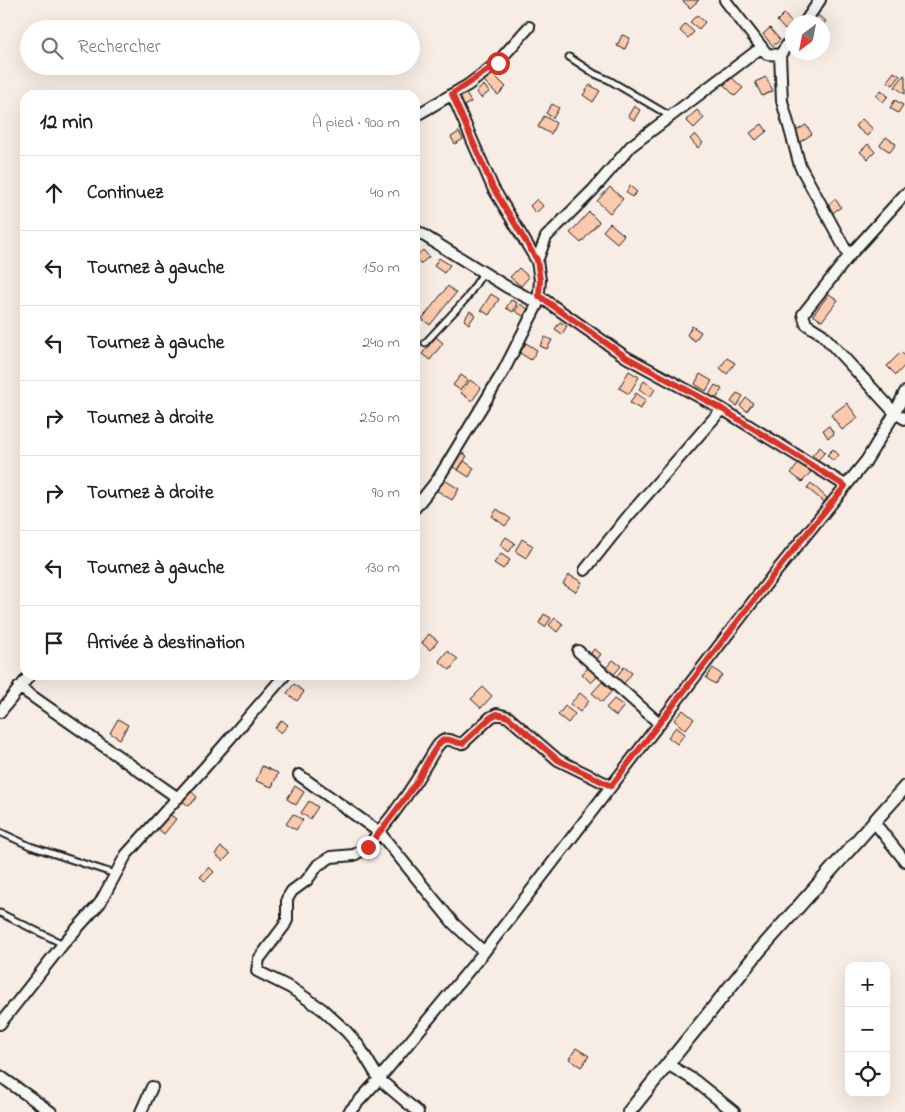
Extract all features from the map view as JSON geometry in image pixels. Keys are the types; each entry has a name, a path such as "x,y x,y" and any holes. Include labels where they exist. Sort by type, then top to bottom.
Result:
{"street":[{"path":"725,0 767,54 780,55"},
{"path":"810,15 820,0"},
{"path":"420,113 498,63 529,27"},
{"path":"537,260 546,237 593,190 631,146 762,47"},
{"path":"785,48 780,55 782,101 800,166 849,256"},
{"path":"420,502 438,479 502,372 539,299 540,280 537,260 493,188 452,94"},
{"path":"905,194 849,256 803,314 806,324 822,334 895,413 905,419"},
{"path":"420,233 507,287 539,299 626,357 722,409 845,486"},
{"path":"349,1112 379,1079 484,952 771,578 866,461 895,413 905,392"},
{"path":"585,570 629,514 722,409"},
{"path":"578,651 660,724"},
{"path":"0,712 26,680"},
{"path":"0,1024 62,944 100,904 126,855 281,680"},
{"path":"20,688 178,798"},
{"path":"418,1112 379,1079 359,1046 322,1009 291,988 256,971 259,959 287,920 287,899 292,892 307,880 318,865 331,857 354,855 368,847 417,781 437,746 443,740 447,739 459,744 463,743 491,717 497,714 508,717 558,760 611,786"},
{"path":"299,775 379,832 454,924 484,952"},
{"path":"629,1112 759,951 905,787"},
{"path":"874,822 905,861"},
{"path":"667,1064 694,1080 734,1112"},
{"path":"0,1076 51,1112"},
{"path":"141,1112 152,1088"}],"lane":[{"path":"569,57 594,74 617,84 670,116"},
{"path":"425,343 466,299 483,273"},
{"path":"0,832 30,846 116,874"},
{"path":"0,913 62,944"}],"building":[{"path":"682,0 699,0 690,8"},
{"path":"784,14 785,30 777,21"},
{"path":"697,15 705,22 699,29 690,22"},
{"path":"685,24 694,32 688,38 680,31"},
{"path":"770,28 780,40 773,46 763,34"},
{"path":"622,35 630,38 625,49 617,46"},
{"path":"894,72 900,76 893,85 887,81"},
{"path":"492,73 506,87 498,95 484,81"},
{"path":"905,76 905,94 895,87"},
{"path":"766,77 773,91 762,96 755,82"},
{"path":"732,78 743,88 735,96 724,85"},
{"path":"484,85 489,92 481,98 476,92"},
{"path":"590,85 600,91 593,102 583,95"},
{"path":"881,90 888,96 883,102 876,96"},
{"path":"465,92 471,102 462,107 456,97"},
{"path":"895,100 903,105 898,113 890,108"},
{"path":"552,104 559,108 553,118 546,113"},
{"path":"634,106 640,110 634,120 628,116"},
{"path":"697,110 704,118 694,128 686,120"},
{"path":"544,116 556,123 551,134 538,127"},
{"path":"862,119 873,129 867,136 855,126"},
{"path":"762,124 767,131 756,140 750,133"},
{"path":"806,125 812,134 797,144 794,132"},
{"path":"459,132 463,139 455,144 451,137"},
{"path":"695,134 703,143 698,148 690,139"},
{"path":"886,137 896,144 890,152 880,145"},
{"path":"868,144 875,152 868,159 860,152"},
{"path":"630,186 637,192 632,197 626,192"},
{"path":"610,187 623,199 610,213 597,201"},
{"path":"537,199 543,206 536,213 530,206"},
{"path":"835,199 841,207 831,214 826,206"},
{"path":"589,212 599,222 581,243 570,233"},
{"path":"610,223 624,235 617,243 603,231"},
{"path":"423,250 429,257 420,264 420,253"},
{"path":"439,258 450,265 444,273 434,266"},
{"path":"519,268 529,277 521,286 510,277"},
{"path":"448,286 456,293 430,325 422,319"},
{"path":"491,294 499,299 489,315 481,310"},
{"path":"829,294 838,300 822,321 813,315"},
{"path":"511,300 517,303 513,312 506,308"},
{"path":"520,304 528,309 523,316 515,311"},
{"path":"470,311 475,315 469,324 464,320"},
{"path":"560,322 567,326 562,334 555,329"},
{"path":"692,326 701,332 695,341 687,335"},
{"path":"436,337 443,343 430,360 422,354"},
{"path":"545,337 552,340 547,349 540,346"},
{"path":"526,343 537,350 531,360 520,353"},
{"path":"901,352 905,356 905,365 896,375 887,366"},
{"path":"727,358 735,363 727,374 720,368"},
{"path":"629,371 639,377 629,394 619,388"},
{"path":"700,374 712,381 706,391 695,384"},
{"path":"461,375 468,380 460,390 453,385"},
{"path":"470,380 481,388 472,401 461,393"},
{"path":"644,381 655,389 650,397 639,389"},
{"path":"715,385 722,389 716,399 709,395"},
{"path":"636,393 646,400 640,409 630,403"},
{"path":"737,393 743,396 737,406 731,402"},
{"path":"746,398 753,403 747,411 740,406"},
{"path":"847,403 858,418 842,430 831,415"},
{"path":"829,426 834,434 828,438 823,430"},
{"path":"820,447 825,452 818,460 812,455"},
{"path":"833,449 839,455 833,461 827,455"},
{"path":"459,451 467,456 458,470 451,466"},
{"path":"464,461 474,468 469,477 458,470"},
{"path":"800,462 811,472 802,482 791,473"},
{"path":"443,479 459,489 452,500 436,490"},
{"path":"811,483 827,498 824,502 807,488"},
{"path":"497,509 511,519 505,526 492,516"},
{"path":"506,537 515,543 509,552 500,545"},
{"path":"522,539 533,546 526,558 515,551"},
{"path":"501,554 510,560 503,569 494,563"},
{"path":"569,575 582,582 576,592 563,584"},
{"path":"544,614 551,618 545,627 539,623"},
{"path":"555,618 563,624 557,632 549,625"},
{"path":"429,634 438,641 430,650 422,643"},
{"path":"594,649 601,654 596,661 589,656"},
{"path":"447,651 458,659 450,670 439,661"},
{"path":"613,660 621,666 612,677 604,670"},
{"path":"591,665 600,674 591,683 582,674"},
{"path":"624,667 632,673 623,685 615,678"},
{"path":"713,668 722,675 715,684 706,678"},
{"path":"602,682 612,691 602,702 592,693"},
{"path":"294,684 304,692 297,701 287,693"},
{"path":"483,687 492,696 481,708 471,699"},
{"path":"580,693 589,701 580,712 570,704"},
{"path":"614,699 624,706 616,716 606,708"},
{"path":"565,706 575,714 568,723 558,715"},
{"path":"683,710 694,719 685,730 674,720"},
{"path":"118,719 128,725 120,739 110,733"},
{"path":"282,720 288,725 281,733 275,728"},
{"path":"676,727 685,734 677,744 668,737"},
{"path":"262,766 278,773 272,787 256,781"},
{"path":"295,786 304,792 296,805 287,799"},
{"path":"190,790 197,797 189,806 181,800"},
{"path":"309,801 318,807 310,819 301,813"},
{"path":"169,814 176,819 164,834 157,828"},
{"path":"293,814 303,820 296,830 286,824"},
{"path":"221,847 230,854 223,861 215,854"},
{"path":"209,867 214,872 205,881 200,877"},
{"path":"576,1048 589,1056 581,1067 569,1059"}],"route":[{"path":"368,847 417,781 437,746 447,739 459,744 463,743 491,717 497,714 508,717 558,760 611,786 771,578 845,486 722,409 626,357 539,296 540,280 537,260 493,188 452,94 498,63"}]}
